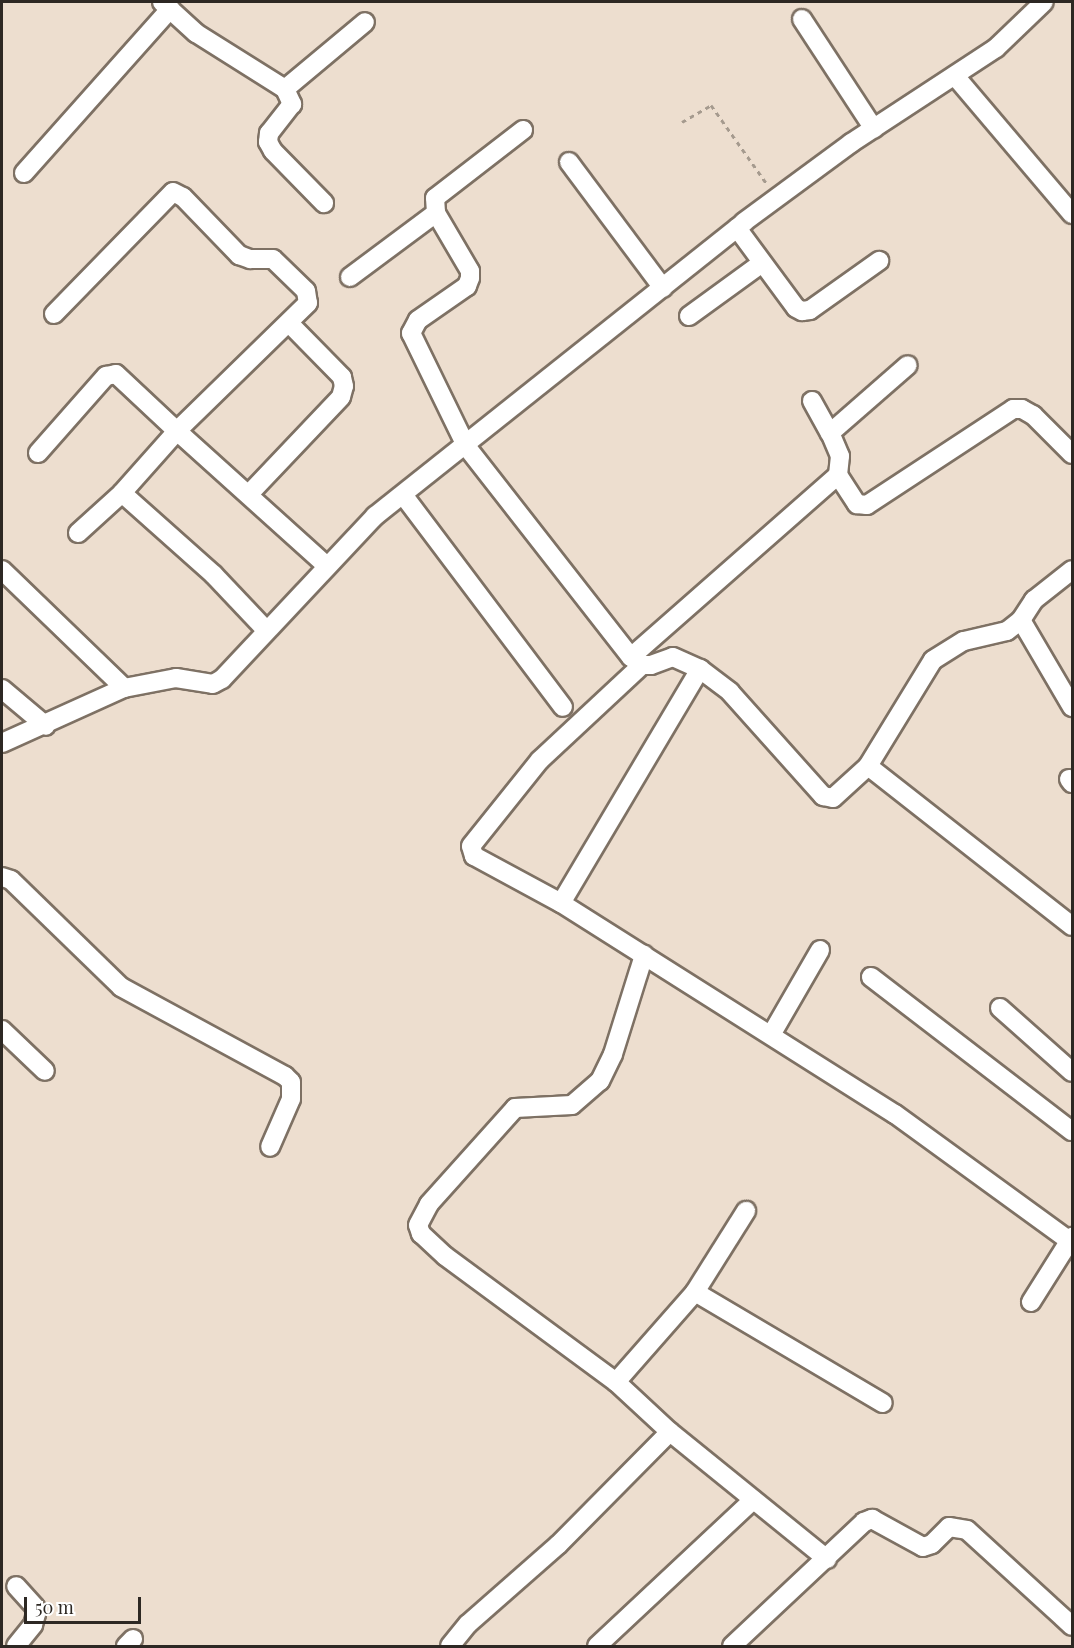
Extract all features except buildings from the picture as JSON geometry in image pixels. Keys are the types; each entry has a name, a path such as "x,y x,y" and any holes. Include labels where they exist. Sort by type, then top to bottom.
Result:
{"street":[{"path":"2,743 46,726 124,688 176,678 213,684 222,680 326,565 375,516 404,496 778,196 996,48 1044,2"},
{"path":"24,173 166,5 196,33 285,89 292,104 268,133 268,141 273,151 324,203"},
{"path":"802,19 874,129"},
{"path":"285,89 365,22"},
{"path":"955,76 1072,214"},
{"path":"523,130 435,198 436,213 470,271 470,278 467,286 418,320 411,333 466,446 636,661"},
{"path":"569,162 663,288"},
{"path":"54,314 173,192 183,197 239,255 250,259 273,259 306,291 308,303 177,431 122,493 78,533"},
{"path":"350,277 436,213"},
{"path":"737,228 796,308 802,310 810,310 879,261"},
{"path":"689,316 762,262"},
{"path":"250,493 341,397 344,386 342,377 290,323"},
{"path":"830,433 908,365"},
{"path":"38,453 112,374 250,493 326,565"},
{"path":"812,401 840,456 838,475 857,504 867,505 1013,409 1022,409 1033,415 1072,454"},
{"path":"838,475 636,661 540,760 471,846 474,856 561,903 895,1114 1071,1239 1031,1302"},
{"path":"122,493 214,575 266,630"},
{"path":"404,496 563,707"},
{"path":"2,570 124,688"},
{"path":"636,661 674,657 700,669 730,692 822,795 839,796 868,766 933,660 948,647 1008,631 1021,620 1034,600 1072,570"},
{"path":"1021,620 1072,707"},
{"path":"561,903 700,669"},
{"path":"2,689 46,726"},
{"path":"868,766 1072,927"},
{"path":"2,877 11,880 121,987 285,1076 291,1082 291,1099 270,1147"},
{"path":"771,1035 820,950"},
{"path":"644,955 613,1054 600,1081 572,1105 516,1108 429,1204 418,1225 420,1234 445,1256 616,1382 670,1432 827,1559"},
{"path":"871,977 1072,1131"},
{"path":"1000,1008 1072,1072"},
{"path":"2,1030 45,1071"},
{"path":"616,1382 695,1292 746,1211"},
{"path":"695,1292 883,1403"},
{"path":"450,1647 468,1624 558,1545 670,1432"},
{"path":"597,1647 753,1500"},
{"path":"732,1647 864,1522 872,1519 923,1547 932,1544 949,1527 962,1528 1072,1626"},
{"path":"16,1586 35,1607 36,1614 33,1625 16,1647"}],"path":[{"path":"682,122 704,106 714,107 737,146 778,196"}]}
